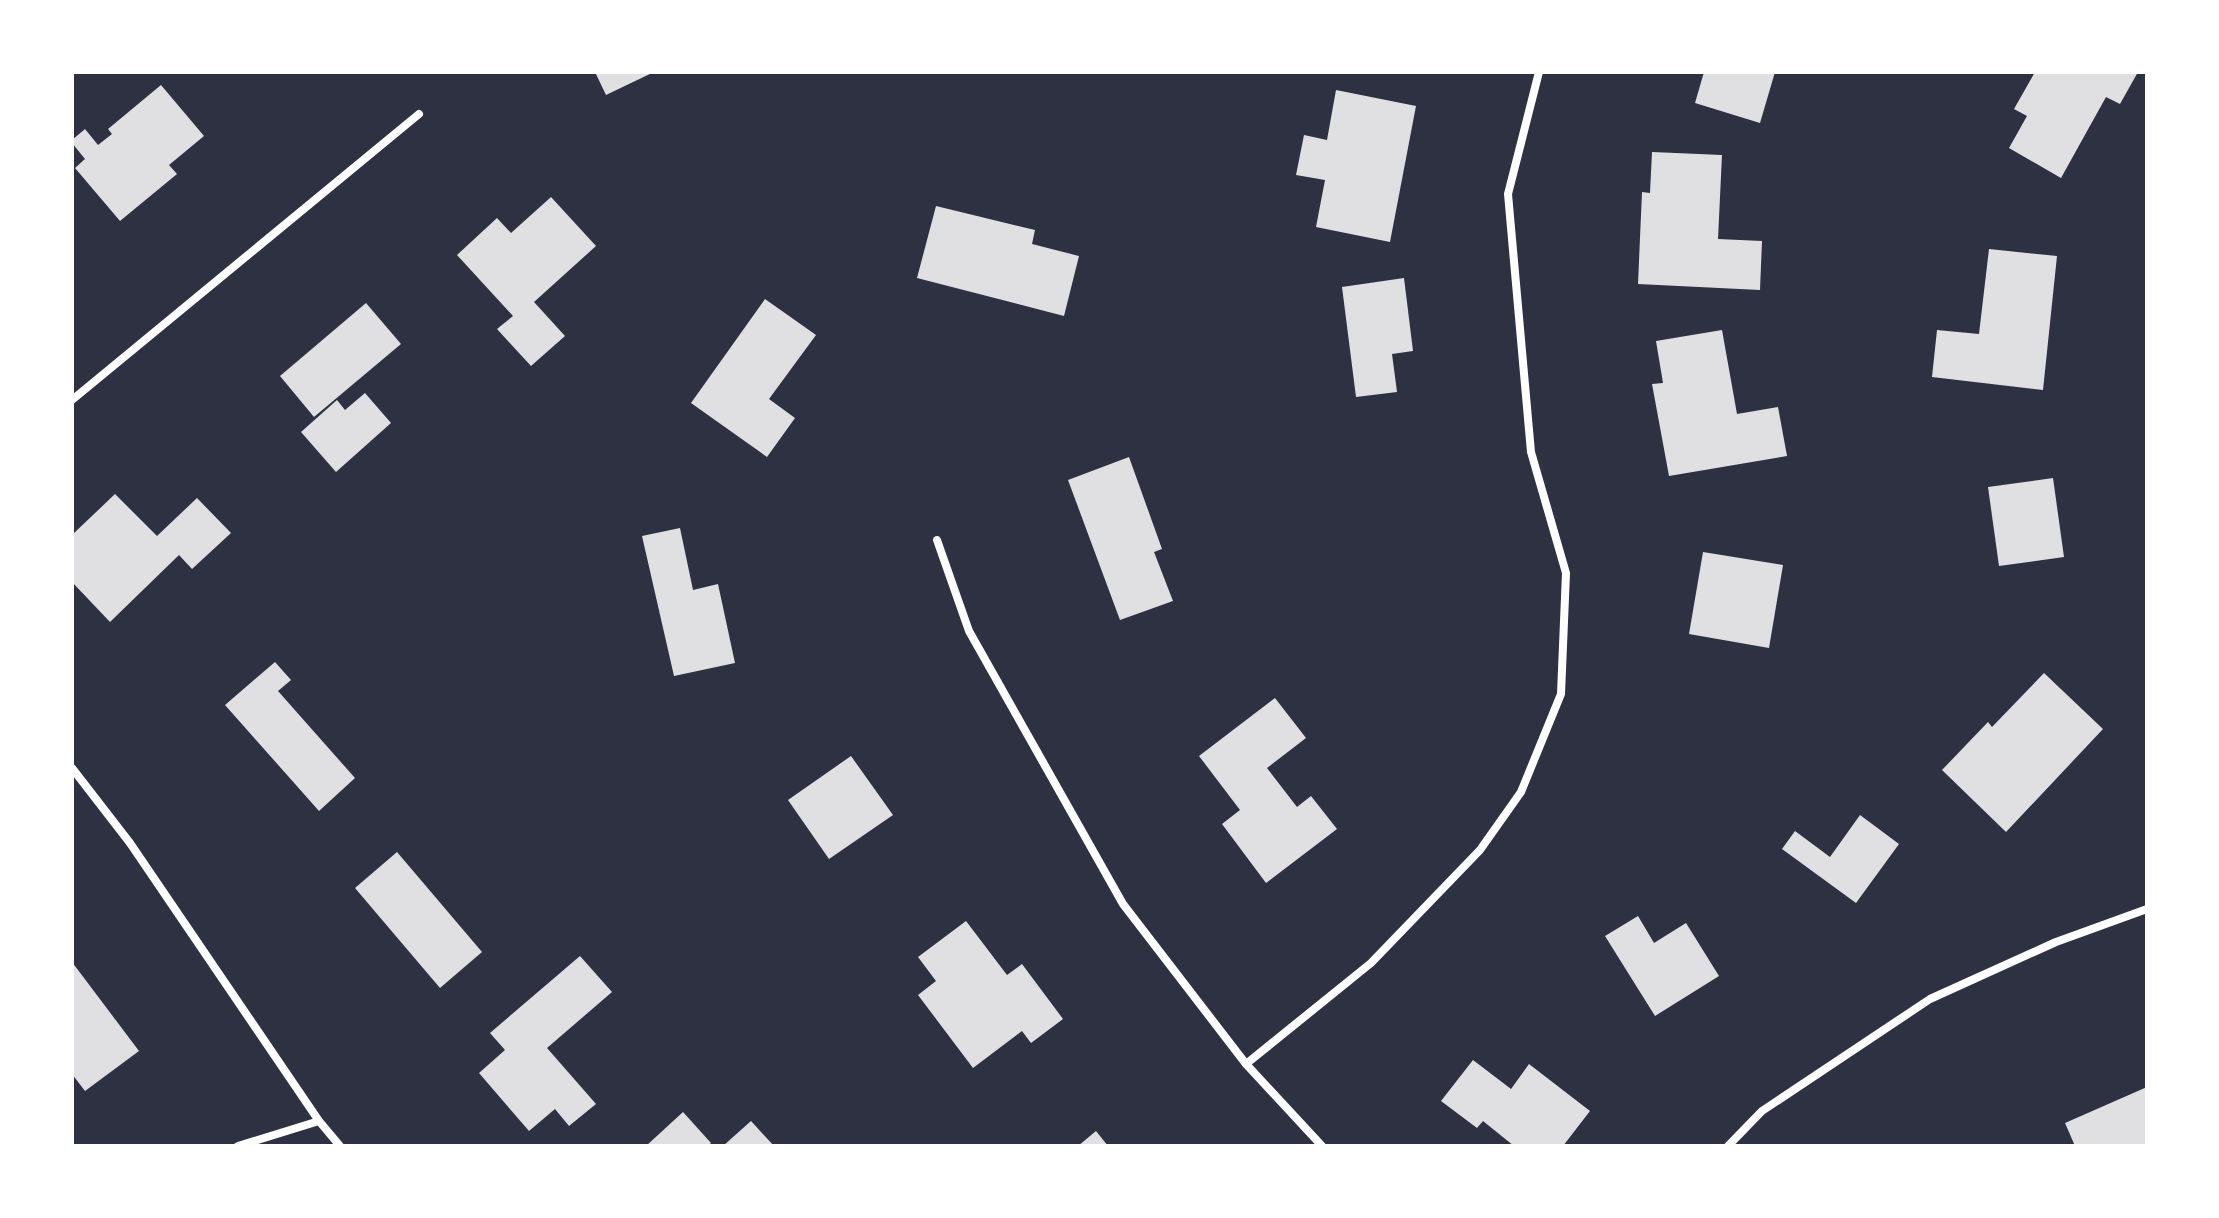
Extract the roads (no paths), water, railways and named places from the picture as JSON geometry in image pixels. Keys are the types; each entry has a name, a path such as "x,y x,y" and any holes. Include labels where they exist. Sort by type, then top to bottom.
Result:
{"street":[{"path":"1246,1064 1371,963 1480,850 1521,792 1561,694 1566,573 1531,452 1508,194 1539,72"},
{"path":"72,400 419,114"},
{"path":"937,540 969,631 1123,904 1246,1064 1322,1146"},
{"path":"72,768 130,843 319,1121 340,1146"},
{"path":"1728,1146 1762,1111 1930,999 2056,942 2147,909"},
{"path":"238,1146 319,1121"}]}
